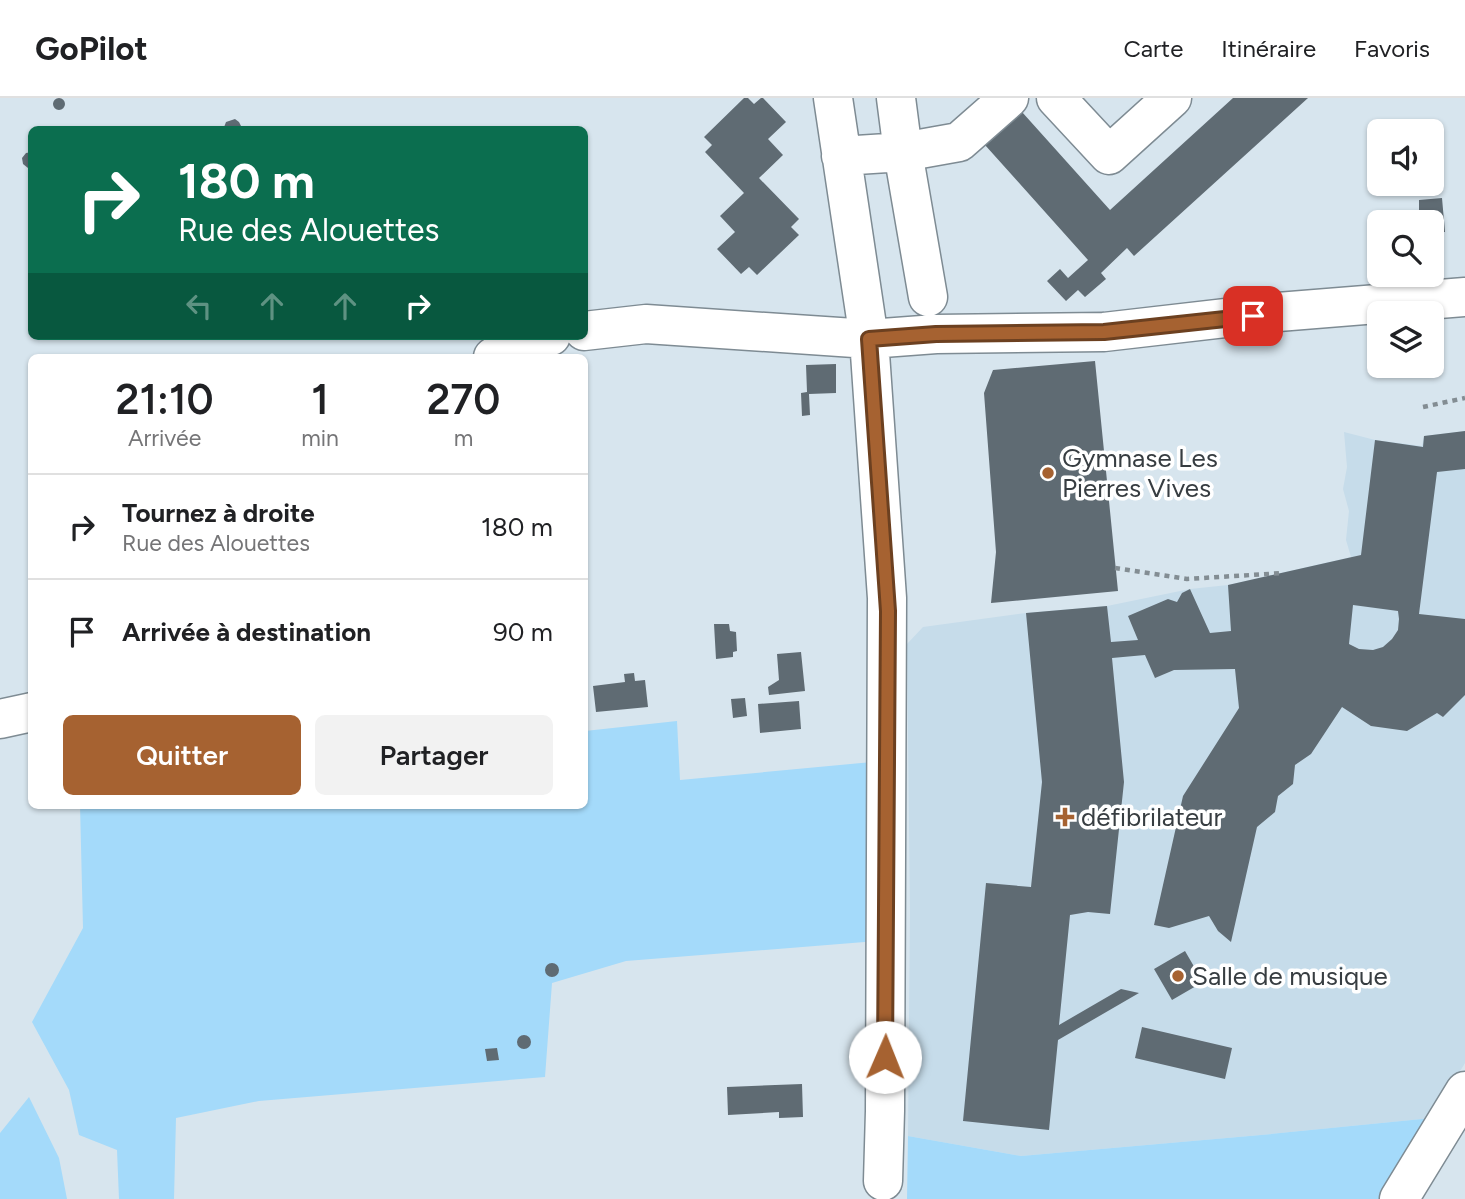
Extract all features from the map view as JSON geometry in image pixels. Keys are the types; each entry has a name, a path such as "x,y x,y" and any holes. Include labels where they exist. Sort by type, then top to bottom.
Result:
{"street":[{"path":"833,98 869,339 888,629 883,1181"},
{"path":"896,98 928,297"},
{"path":"841,156 903,152 959,142 1009,98"},
{"path":"1056,98 1109,155 1172,98"},
{"path":"588,331 646,324 869,339 936,334 1104,332 1278,312 1465,297"},
{"path":"498,354 515,345 535,340"},
{"path":"0,719 28,713"},
{"path":"1399,1199 1465,1091"}],"path":[{"path":"1423,407 1465,398"},
{"path":"1115,568 1187,579 1283,573"}],"shaded area":[{"path":"1465,431 1465,1063 1432,1118 1021,1156 908,1136 910,912 907,644 923,627 1026,613 1107,606 1190,589 1228,585 1351,557 1346,540 1349,511 1343,489 1347,467 1344,432 1375,440 1422,446 1424,436"},
{"path":"677,721 680,780 872,762 877,941 626,961 552,983 545,1077 259,1101 176,1118 174,1199 119,1199 117,1150 79,1135 69,1090 32,1022 83,928 80,809 588,809 588,731"},
{"path":"29,1097 59,1158 67,1199 0,1199 0,1133"},
{"path":"1432,1118 1384,1199 907,1199 908,1136 1021,1156"}],"building":[{"path":"744,98 754,104 763,98 786,122 768,139 783,155 759,178 799,219 791,227 799,235 757,275 749,267 741,274 717,249 735,232 720,216 744,193 705,152 712,145 704,137"},
{"path":"1233,98 1308,98 1134,256 1127,248 1101,273 1106,279 1085,297 1078,290 1066,301 1047,281 1060,269 1068,278 1088,260 985,145 1022,112 1110,210"},
{"path":"54,99 64,99 64,109 54,109"},
{"path":"235,119 241,126 224,126 226,122"},
{"path":"26,153 28,168 23,164 22,158"},
{"path":"1442,198 1443,210 1419,210 1419,200"},
{"name":"Gymnase Les Pierres Vives","path":"1095,361 1118,591 991,603 996,552 984,393 993,370"},
{"path":"836,364 836,393 809,394 810,415 802,416 801,393 807,392 806,365"},
{"path":"1465,431 1465,469 1437,472 1419,614 1465,619 1465,695 1443,717 1437,713 1407,731 1371,726 1342,707 1311,754 1295,765 1293,784 1278,796 1275,812 1257,827 1231,942 1218,931 1209,916 1169,928 1154,925 1183,796 1239,708 1235,669 1174,670 1155,678 1145,655 1112,658 1124,782 1110,914 1088,912 1070,915 1059,1025 1121,989 1139,993 1058,1040 1049,1130 963,1121 986,883 1031,887 1042,782 1026,613 1107,606 1111,642 1138,640 1128,616 1168,599 1177,602 1182,593 1190,589 1210,633 1231,631 1228,585 1361,555 1375,440 1423,447 1424,436","holes":["1353,605 1398,611 1398,630 1383,647 1373,650 1359,649 1349,644"]},
{"path":"714,624 729,624 730,631 736,632 737,651 733,652 733,657 716,659"},
{"path":"801,652 805,691 769,695 768,687 779,680 777,654"},
{"path":"634,673 635,681 645,680 648,707 596,712 593,686 625,682 624,674"},
{"path":"745,698 747,716 733,718 731,699"},
{"path":"799,701 801,729 760,733 758,704"},
{"name":"Salle de musique","path":"1185,951 1203,982 1172,1000 1154,969"},
{"path":"549,963 555,963 559,970 555,977 549,977 545,973 545,967"},
{"path":"1142,1027 1232,1048 1225,1079 1135,1058"},
{"path":"521,1035 527,1035 531,1042 527,1049 521,1049 517,1045 517,1039"},
{"path":"497,1048 499,1060 487,1061 485,1049"},
{"path":"802,1084 803,1117 779,1118 779,1112 728,1115 727,1087"}],"place":[{"name":"Gymnase Les Pierres Vives","path":"1048,473"},
{"name":"défibrilateur","path":"1065,817"},
{"name":"Salle de musique","path":"1178,976"}],"route":[{"path":"885,1057 888,611 869,339 936,334 1104,332 1253,316"}]}
